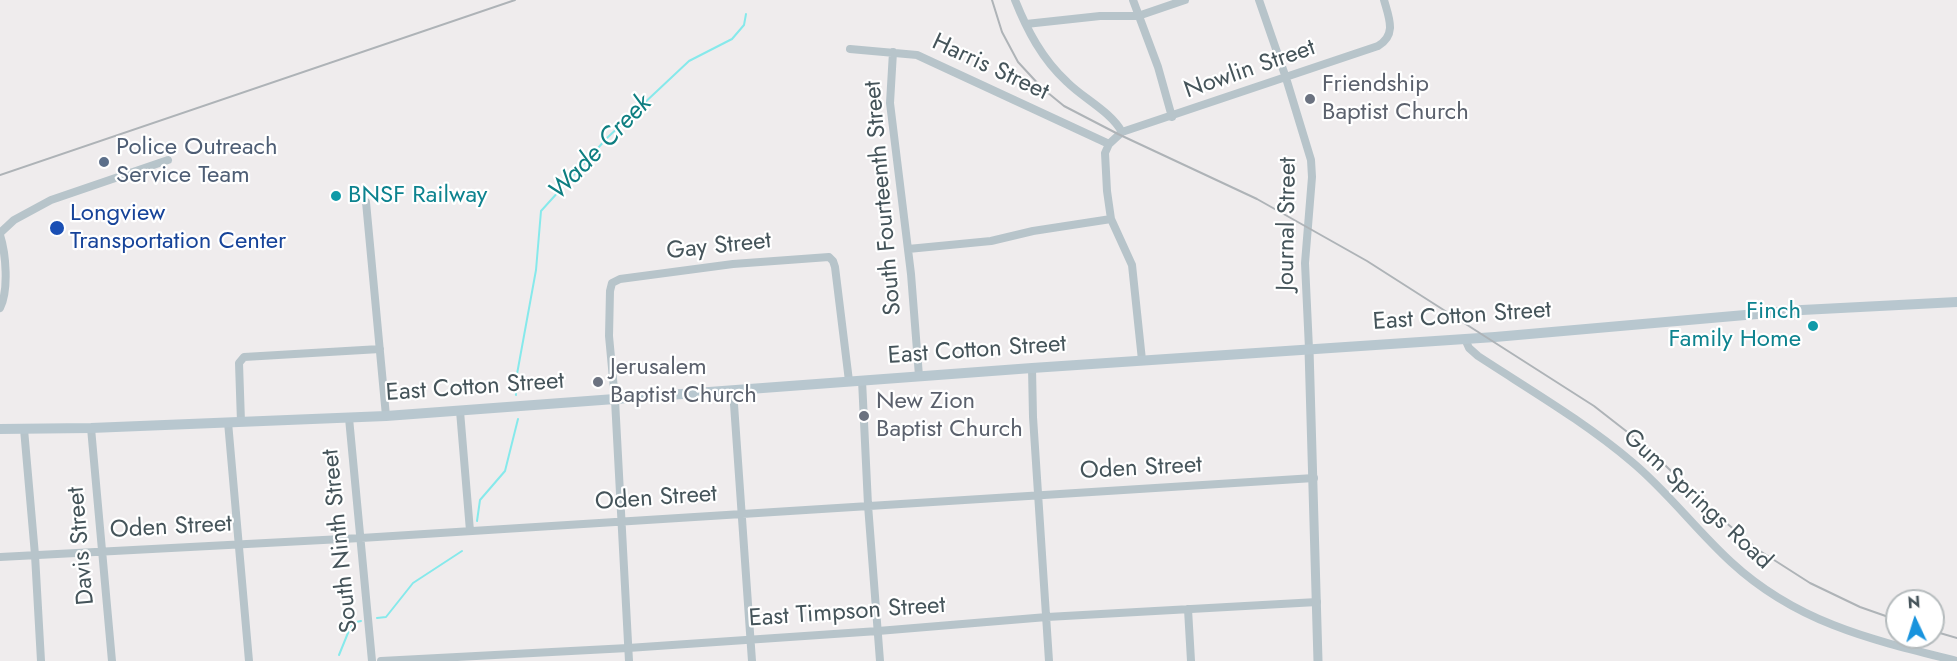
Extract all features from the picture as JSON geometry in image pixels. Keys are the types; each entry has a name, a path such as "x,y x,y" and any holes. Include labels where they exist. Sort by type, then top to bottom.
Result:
{"main road":[{"name":"East Cotton Street","path":"0,429 91,428 386,416 1142,360 1465,339 1802,310 1957,302"}],"street":[{"path":"1014,0 1041,52 1065,81 1108,116 1122,132 1109,144 1105,163 1111,219 1132,265 1142,360"},
{"path":"1133,0 1158,67 1172,117"},
{"path":"1026,24 1100,15 1138,16 1185,0"},
{"name":"Journal Street","path":"1259,0 1308,144 1312,166 1305,263 1309,350"},
{"name":"Nowlin Street","path":"1122,132 1172,117 1381,44 1388,37 1390,25 1384,0"},
{"name":"Harris Street","path":"850,49 917,55 1109,144"},
{"name":"South Fourteenth Street","path":"893,52 890,103 908,249 919,376"},
{"path":"0,308 4,299 5,287 4,247 0,234 20,217 53,199 168,160"},
{"path":"366,202 386,416"},
{"path":"908,249 983,242 1034,231 1111,219"},
{"name":"Gay Street","path":"615,400 609,336 612,283 620,279 734,264 819,257 831,258 835,267 849,381"},
{"name":"Gum Springs Road","path":"1465,339 1469,348 1478,356 1601,438 1632,462 1653,480 1732,562 1777,597 1796,609 1839,629 1957,661"},
{"path":"241,422 239,363 244,357 381,349"},
{"path":"1309,350 1318,661"},
{"path":"1032,368 1049,661"},
{"path":"862,380 868,505 880,661"},
{"path":"733,390 752,661"},
{"path":"615,400 629,661"},
{"path":"460,411 470,531"},
{"name":"South Ninth Street","path":"349,418 372,661"},
{"path":"228,422 249,661"},
{"name":"Davis Street","path":"91,428 112,661"},
{"path":"24,429 41,661"},
{"name":"Oden Street","path":"0,557 361,538 1314,478"},
{"name":"East Timpson Street","path":"381,661 476,658 878,631 1047,617 1317,602"},
{"path":"1188,609 1191,661"}],"waterway":[{"name":"Wade Creek","path":"516,395 515,385 536,270 541,211 607,138 689,61 732,39 744,25 746,14"},
{"name":"Wade Creek","path":"477,521 480,500 505,471 518,419"},
{"name":"Wade Creek","path":"377,618 386,617 413,583 462,551"},
{"name":"Wade Creek","path":"339,655 352,623 361,621"}],"railway":[{"path":"0,175 515,0"},
{"path":"992,0 1002,32 1018,62 1042,88 1064,106 1257,199 1367,261 1594,406 1644,445 1718,516 1760,551 1810,583 1860,607 1885,616"},
{"path":"1945,634 1957,638"}],"place":[{"name":"Friendship Baptist Church","path":"1310,99"},
{"name":"Police Outreach Service Team","path":"104,162"},
{"name":"BNSF Railway","path":"336,196"},
{"name":"Longview Transportation Center","path":"57,228"},
{"name":"Finch Family Home","path":"1813,326"},
{"name":"Jerusalem Baptist Church","path":"598,382"},
{"name":"New Zion Baptist Church","path":"864,416"}]}
